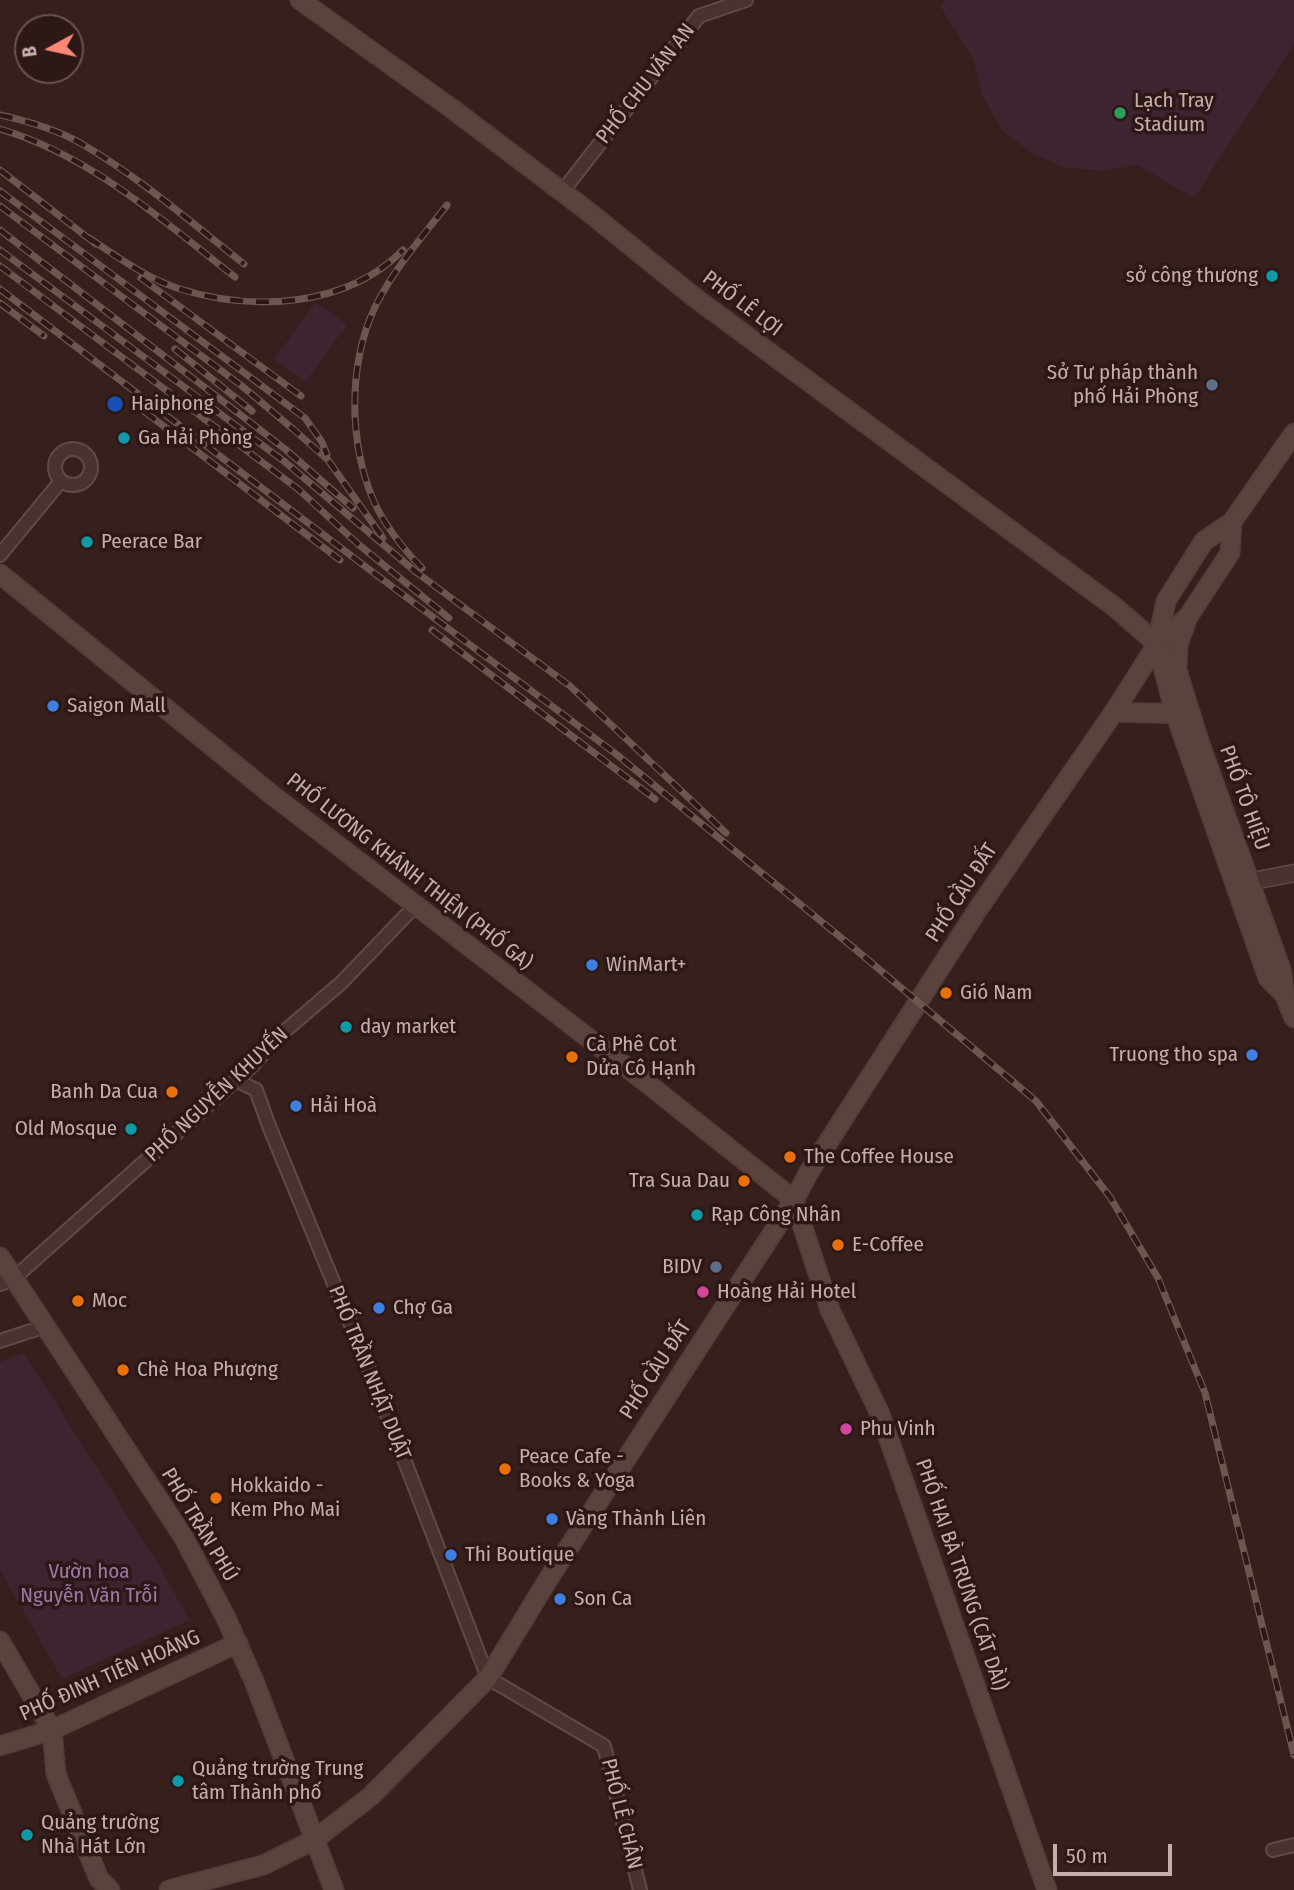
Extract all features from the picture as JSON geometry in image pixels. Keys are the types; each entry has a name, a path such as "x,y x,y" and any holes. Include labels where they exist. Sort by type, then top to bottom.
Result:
{"main road":[{"name":"PHỐ LÊ LỢI","path":"300,0 444,102 694,297 1116,608 1157,644"},
{"path":"1157,644 1170,593 1204,541 1232,522 1294,433"},
{"path":"1157,644 1188,617 1230,553 1232,522"},
{"name":"PHỐ LƯƠNG KHÁNH THIỆN (PHỐ GA)","path":"0,574 271,794 643,1080 794,1200"},
{"name":"PHỐ TÔ HIỆU","path":"1183,714 1177,670 1178,644 1188,617"},
{"name":"PHỐ CẦU ĐẤT","path":"169,1890 263,1865 314,1840 371,1796 488,1678 575,1537 794,1200 809,1172 978,909 1114,712 1157,644"},
{"name":"PHỐ TÔ HIỆU","path":"1157,644 1242,883 1282,972 1284,994 1294,1018"},
{"path":"1114,712 1183,714"},
{"name":"PHỐ HAI BÀ TRƯNG (CÁT DÀI)","path":"794,1200 830,1310 880,1414 1047,1890"},
{"name":"PHỐ TRẦN PHÚ","path":"0,1257 7,1282 46,1326 184,1538 238,1643 334,1890"},
{"path":"0,1641 52,1730 56,1774 99,1880 110,1890"},
{"name":"PHỐ ĐINH TIÊN HOÀNG","path":"0,1746 52,1730 238,1643"}],"street":[{"name":"PHỐ CHU VĂN AN","path":"562,192 699,16 746,0"},
{"path":"0,555 61,481"},
{"path":"1242,883 1294,873"},
{"name":"PHỐ NGUYỄN KHUYẾN","path":"7,1282 253,1065 279,1037 341,982 415,906"},
{"name":"PHỐ TRẦN NHẬT DUẬT","path":"253,1065 256,1090 269,1126 374,1381 488,1678"},
{"path":"236,1080 256,1090"},
{"path":"0,1341 46,1326"},
{"name":"PHỐ LÊ CHÂN","path":"488,1678 604,1746 640,1890"},
{"path":"1273,1850 1294,1845"}],"green space":[{"name":"Lạch Tray Stadium","path":"944,0 1294,0 1294,44 1194,198 1138,165 1102,171 1062,167 1030,152 1002,130 983,97 973,59 940,6"},
{"path":"316,302 347,325 305,382 274,359"},
{"name":"Vườn hoa Nguyễn Văn Trỗi","path":"24,1353 162,1570 189,1620 62,1679 0,1570 0,1362"}],"railway":[{"path":"0,115 63,134 82,144 145,186 244,264"},
{"path":"0,129 33,140 95,172 124,191 235,277"},
{"path":"0,170 96,244"},
{"path":"0,191 305,418 322,442 327,455"},
{"path":"422,568 393,534 373,499 358,444 355,386 359,357 376,305 400,266 447,205"},
{"path":"0,206 242,386 293,429 328,460 383,538"},
{"path":"0,230 285,449 353,508"},
{"path":"89,238 165,284 206,296 266,302 326,294 354,284 380,269 403,250"},
{"path":"0,250 285,462 416,572 570,686 726,833"},
{"path":"0,266 298,489 358,544 449,618"},
{"path":"141,278 301,396"},
{"path":"0,289 616,754 1036,1101 1110,1197 1158,1278 1205,1393 1294,1755"},
{"path":"0,303 44,336"},
{"path":"175,349 252,411"},
{"path":"145,412 340,560"},
{"path":"432,630 655,799"}],"place":[{"name":"Lạch Tray Stadium","path":"1120,113"},
{"name":"sở công thương","path":"1272,276"},
{"name":"Sở Tư pháp thành phố Hải Phòng","path":"1212,385"},
{"name":"Haiphong","path":"115,404"},
{"name":"Ga Hải Phòng","path":"124,438"},
{"name":"Peerace Bar","path":"87,542"},
{"name":"Saigon Mall","path":"53,706"},
{"name":"WinMart+","path":"592,965"},
{"name":"Gió Nam","path":"946,993"},
{"name":"day market","path":"346,1027"},
{"name":"Truong tho spa","path":"1252,1055"},
{"name":"Cà Phê Cot Dửa Cô Hạnh","path":"572,1057"},
{"name":"Banh Da Cua","path":"172,1092"},
{"name":"Hải Hoà","path":"296,1106"},
{"name":"Old Mosque","path":"131,1129"},
{"name":"The Coffee House","path":"790,1157"},
{"name":"Tra Sua Dau","path":"744,1181"},
{"name":"Rạp Công Nhân","path":"697,1215"},
{"name":"E-Coffee","path":"838,1245"},
{"name":"BIDV","path":"716,1267"},
{"name":"Hoàng Hải Hotel","path":"703,1292"},
{"name":"Moc","path":"78,1301"},
{"name":"Chợ Ga","path":"379,1308"},
{"name":"Chè Hoa Phượng","path":"123,1370"},
{"name":"Phu Vinh","path":"846,1429"},
{"name":"Peace Cafe - Books & Yoga","path":"505,1469"},
{"name":"Hokkaido - Kem Pho Mai","path":"216,1498"},
{"name":"Vàng Thành Liên","path":"552,1519"},
{"name":"Thi Boutique","path":"451,1555"},
{"name":"Son Ca","path":"560,1599"},
{"name":"Quảng trường Trung tâm Thành phố","path":"178,1781"},
{"name":"Quảng trường Nhà Hát Lớn","path":"27,1835"}]}
